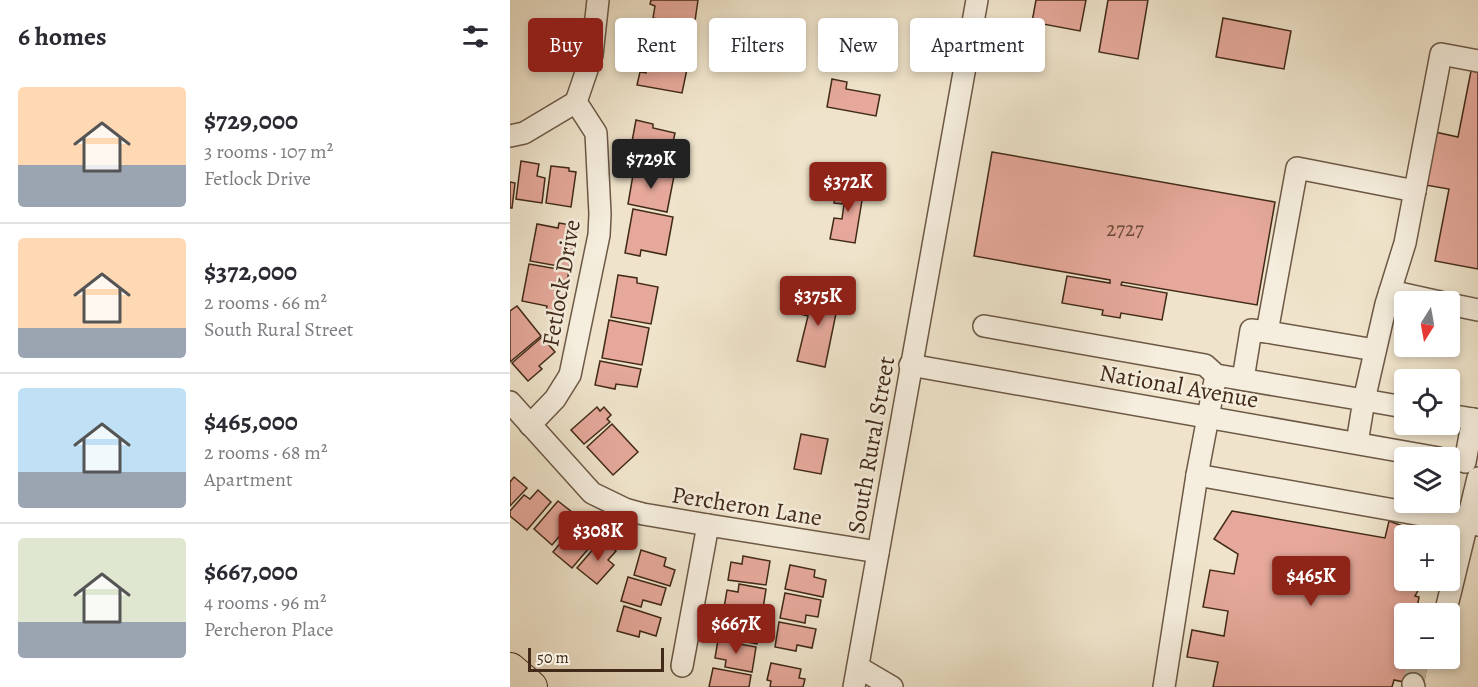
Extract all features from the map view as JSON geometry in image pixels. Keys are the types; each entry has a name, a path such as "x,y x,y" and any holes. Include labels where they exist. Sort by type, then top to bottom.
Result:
{"highway":[{"path":"510,669 531,687"}],"street":[{"path":"510,136 524,133 576,102 592,55 598,0"},
{"name":"South Rural Street","path":"856,677 977,0"},
{"path":"1357,443 1364,400 1390,291 1405,243 1441,54 1478,61"},
{"name":"Fetlock Drive","path":"530,425 555,399 570,375 599,235 596,134 576,102"},
{"path":"1267,332 1297,168 1415,191"},
{"path":"1390,291 1394,292"},
{"path":"1460,306 1478,310"},
{"path":"984,326 1205,365 1216,375 1394,405"},
{"path":"1243,379 1251,330 1376,350"},
{"name":"National Avenue","path":"910,365 1394,450"},
{"path":"1164,687 1197,475 1216,375"},
{"name":"Percheron Lane","path":"510,402 592,493 625,509 643,514 878,552"},
{"path":"1448,603 1455,572 1473,524 1467,466 1476,420 1460,417"},
{"path":"1197,475 1473,524"},
{"path":"682,666 708,525"},
{"path":"856,677 892,687"}],"building":[{"path":"651,0 698,0 695,18 653,18 655,6 650,4"},
{"path":"1036,0 1086,0 1080,31 1045,24 1045,18 1033,18"},
{"path":"1108,0 1148,0 1138,59 1099,52"},
{"path":"1223,18 1291,31 1284,69 1216,57"},
{"path":"1471,71 1478,72 1478,269 1435,261 1449,189 1425,185 1435,132 1458,137"},
{"path":"640,72 686,72 682,93 637,85"},
{"path":"832,79 847,82 846,89 880,95 876,116 827,107"},
{"path":"636,120 653,124 653,128 675,133 667,170 628,163"},
{"path":"992,152 1275,202 1257,305 1122,282 1121,285 1167,293 1162,320 1121,313 1120,318 1102,315 1103,310 1062,303 1067,276 1110,283 1110,280 974,256"},
{"path":"521,161 539,164 537,176 545,178 542,203 516,199"},
{"path":"551,166 569,168 569,171 576,172 571,207 546,203"},
{"path":"634,169 674,176 667,212 628,204"},
{"path":"510,182 515,183 512,208 510,208"},
{"path":"837,183 864,188 855,243 830,239 834,218 842,219 844,204 834,203"},
{"path":"633,209 673,217 666,255 641,250 640,256 625,253"},
{"path":"559,223 577,226 569,268 530,261 537,224 558,228"},
{"path":"529,264 569,271 561,314 546,311 547,306 522,301"},
{"path":"618,275 637,278 637,283 658,287 651,324 611,317"},
{"path":"814,289 840,294 825,367 797,361 808,316 800,314 803,301 811,302"},
{"path":"517,306 541,336 510,362 510,311"},
{"path":"609,320 649,328 642,365 602,358"},
{"path":"542,337 555,352 539,366 542,369 528,381 512,363"},
{"path":"600,361 641,369 637,387 616,384 615,389 595,385"},
{"path":"597,407 600,411 604,407 611,415 607,419 610,422 584,444 571,430"},
{"path":"612,424 638,452 613,475 587,447"},
{"path":"801,434 828,439 821,474 794,469"},
{"path":"514,477 527,488 510,506 510,482"},
{"path":"538,490 551,502 527,530 510,516 510,511 524,495 530,499"},
{"path":"558,501 572,512 564,521 569,525 552,545 534,529"},
{"path":"1232,511 1385,538 1389,521 1400,525 1394,525 1394,591 1418,591 1415,596 1419,597 1418,603 1394,603 1394,669 1426,669 1423,686 1394,680 1392,687 1213,687 1218,662 1187,657 1192,630 1224,636 1228,611 1203,607 1210,570 1234,574 1238,554 1214,539"},
{"path":"1430,518 1435,525 1420,525"},
{"path":"577,523 590,535 583,543 589,548 572,568 553,552"},
{"path":"601,540 616,551 608,560 614,565 597,584 577,568"},
{"path":"641,550 666,558 664,566 675,570 670,586 634,575"},
{"path":"743,556 770,561 766,585 728,580 731,562 742,564"},
{"path":"790,565 815,570 814,577 826,580 823,597 785,589"},
{"path":"628,577 666,588 661,605 643,600 641,607 621,601"},
{"path":"739,584 766,589 762,615 724,608 727,590 738,592"},
{"path":"785,593 821,600 818,617 806,615 805,623 780,618"},
{"path":"624,606 661,618 656,636 640,631 639,637 617,631"},
{"path":"734,613 761,618 757,644 718,637 721,620 732,622"},
{"path":"779,622 816,629 812,648 797,645 796,651 775,647"},
{"path":"718,640 756,647 752,672 725,667 726,660 715,658"},
{"path":"771,663 801,669 799,678 805,679 803,687 770,687 771,681 767,680"},
{"path":"713,668 751,675 749,687 709,687"}],"tunnel":[{"path":"1413,684 1416,669"}]}
